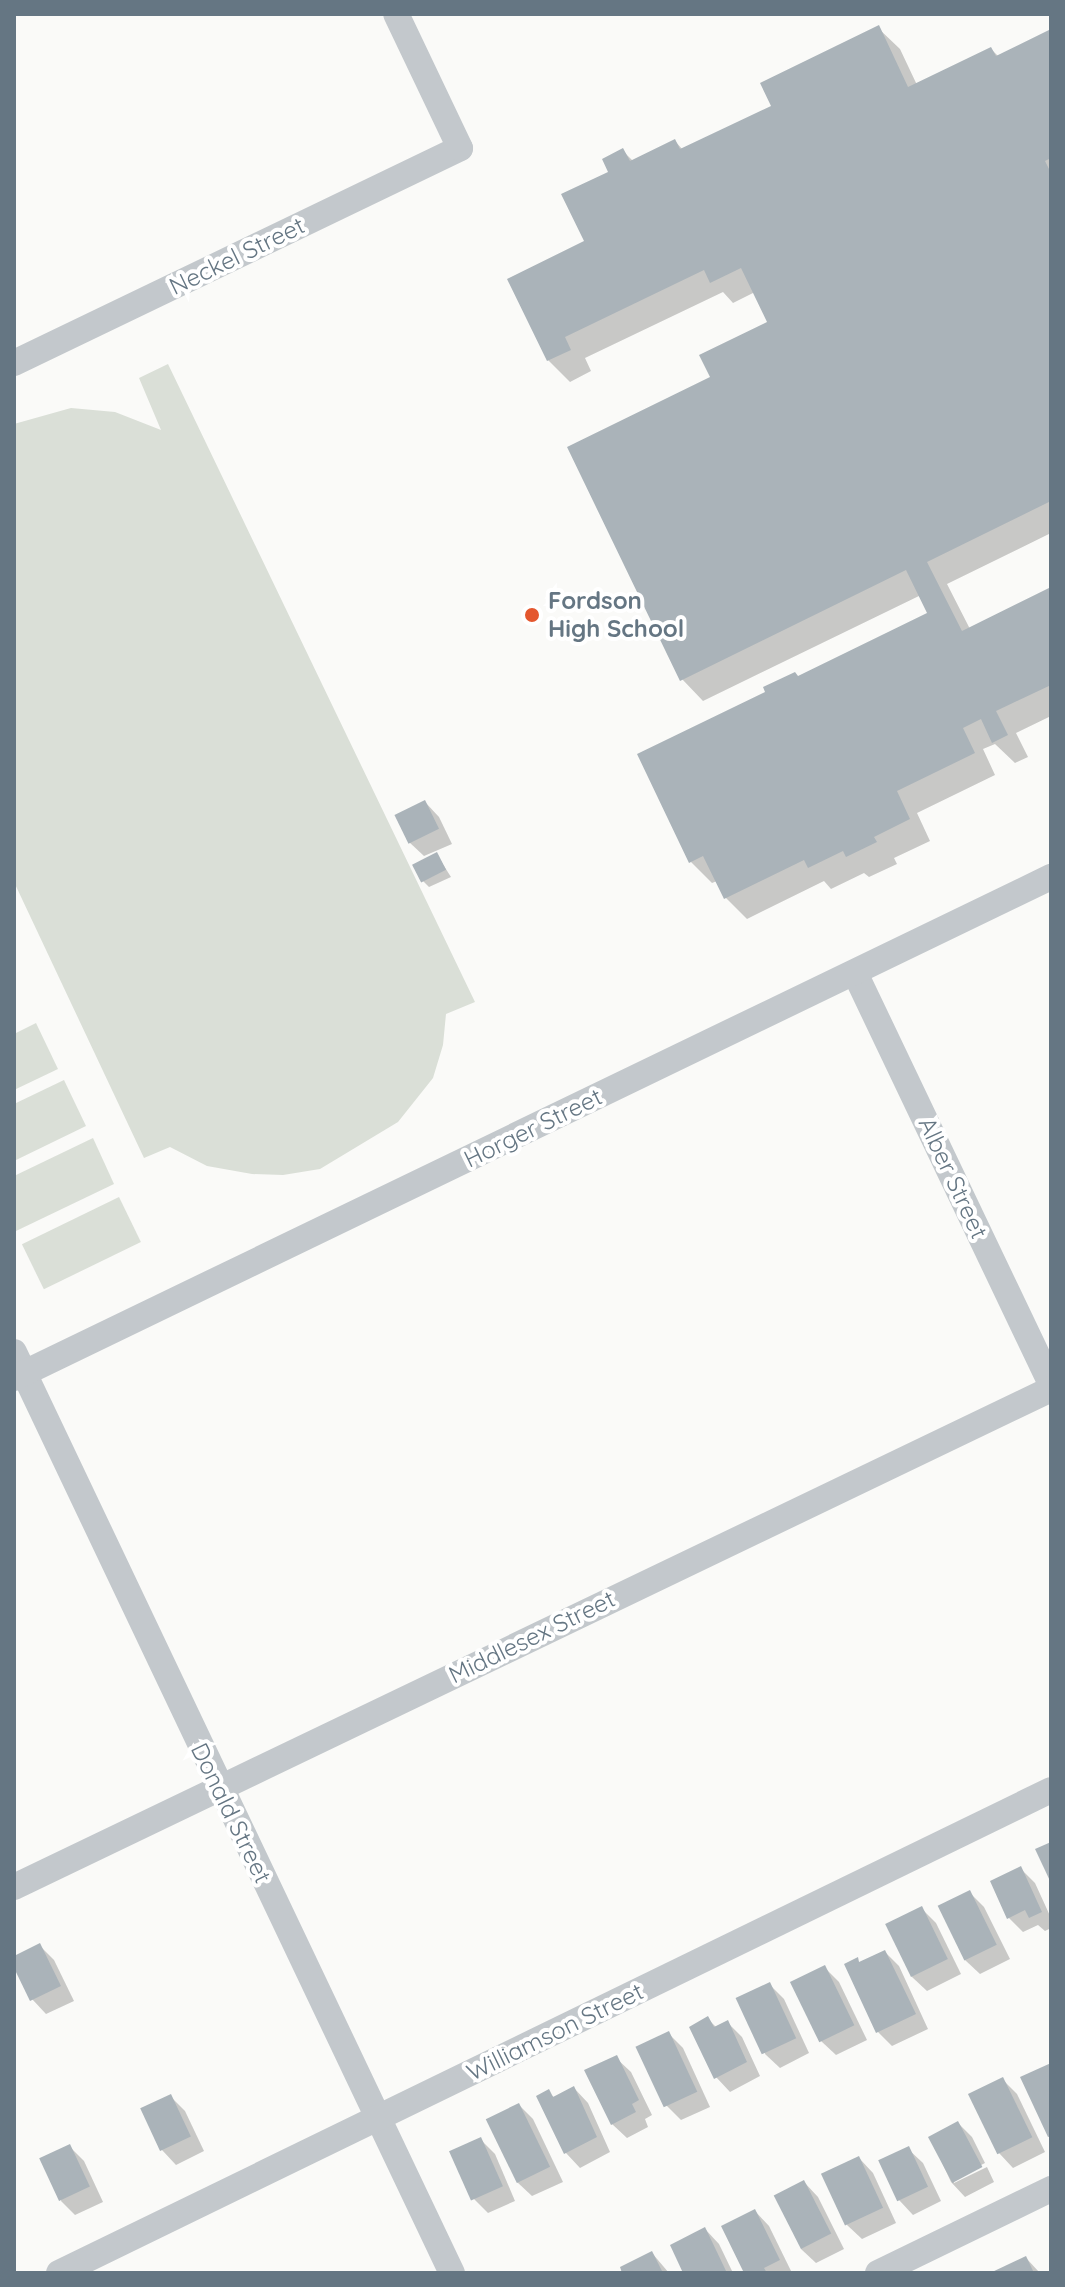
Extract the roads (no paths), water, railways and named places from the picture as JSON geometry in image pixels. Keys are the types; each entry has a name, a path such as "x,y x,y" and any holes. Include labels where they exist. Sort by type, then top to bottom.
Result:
{"street":[{"name":"Neckel Street","path":"14,363 460,148 396,14"},
{"name":"Horger Street","path":"17,1368 855,973 1051,877"},
{"name":"Alber Street","path":"855,973 1051,1386"},
{"name":"Donald Street","path":"17,1368 452,2273"},
{"name":"Middlesex Street","path":"14,1887 1051,1386"},
{"name":"Williamson Street","path":"59,2273 1051,1790"},
{"path":"878,2273 1051,2189"}],"place":[{"name":"Fordson High School","path":"532,615"}]}
